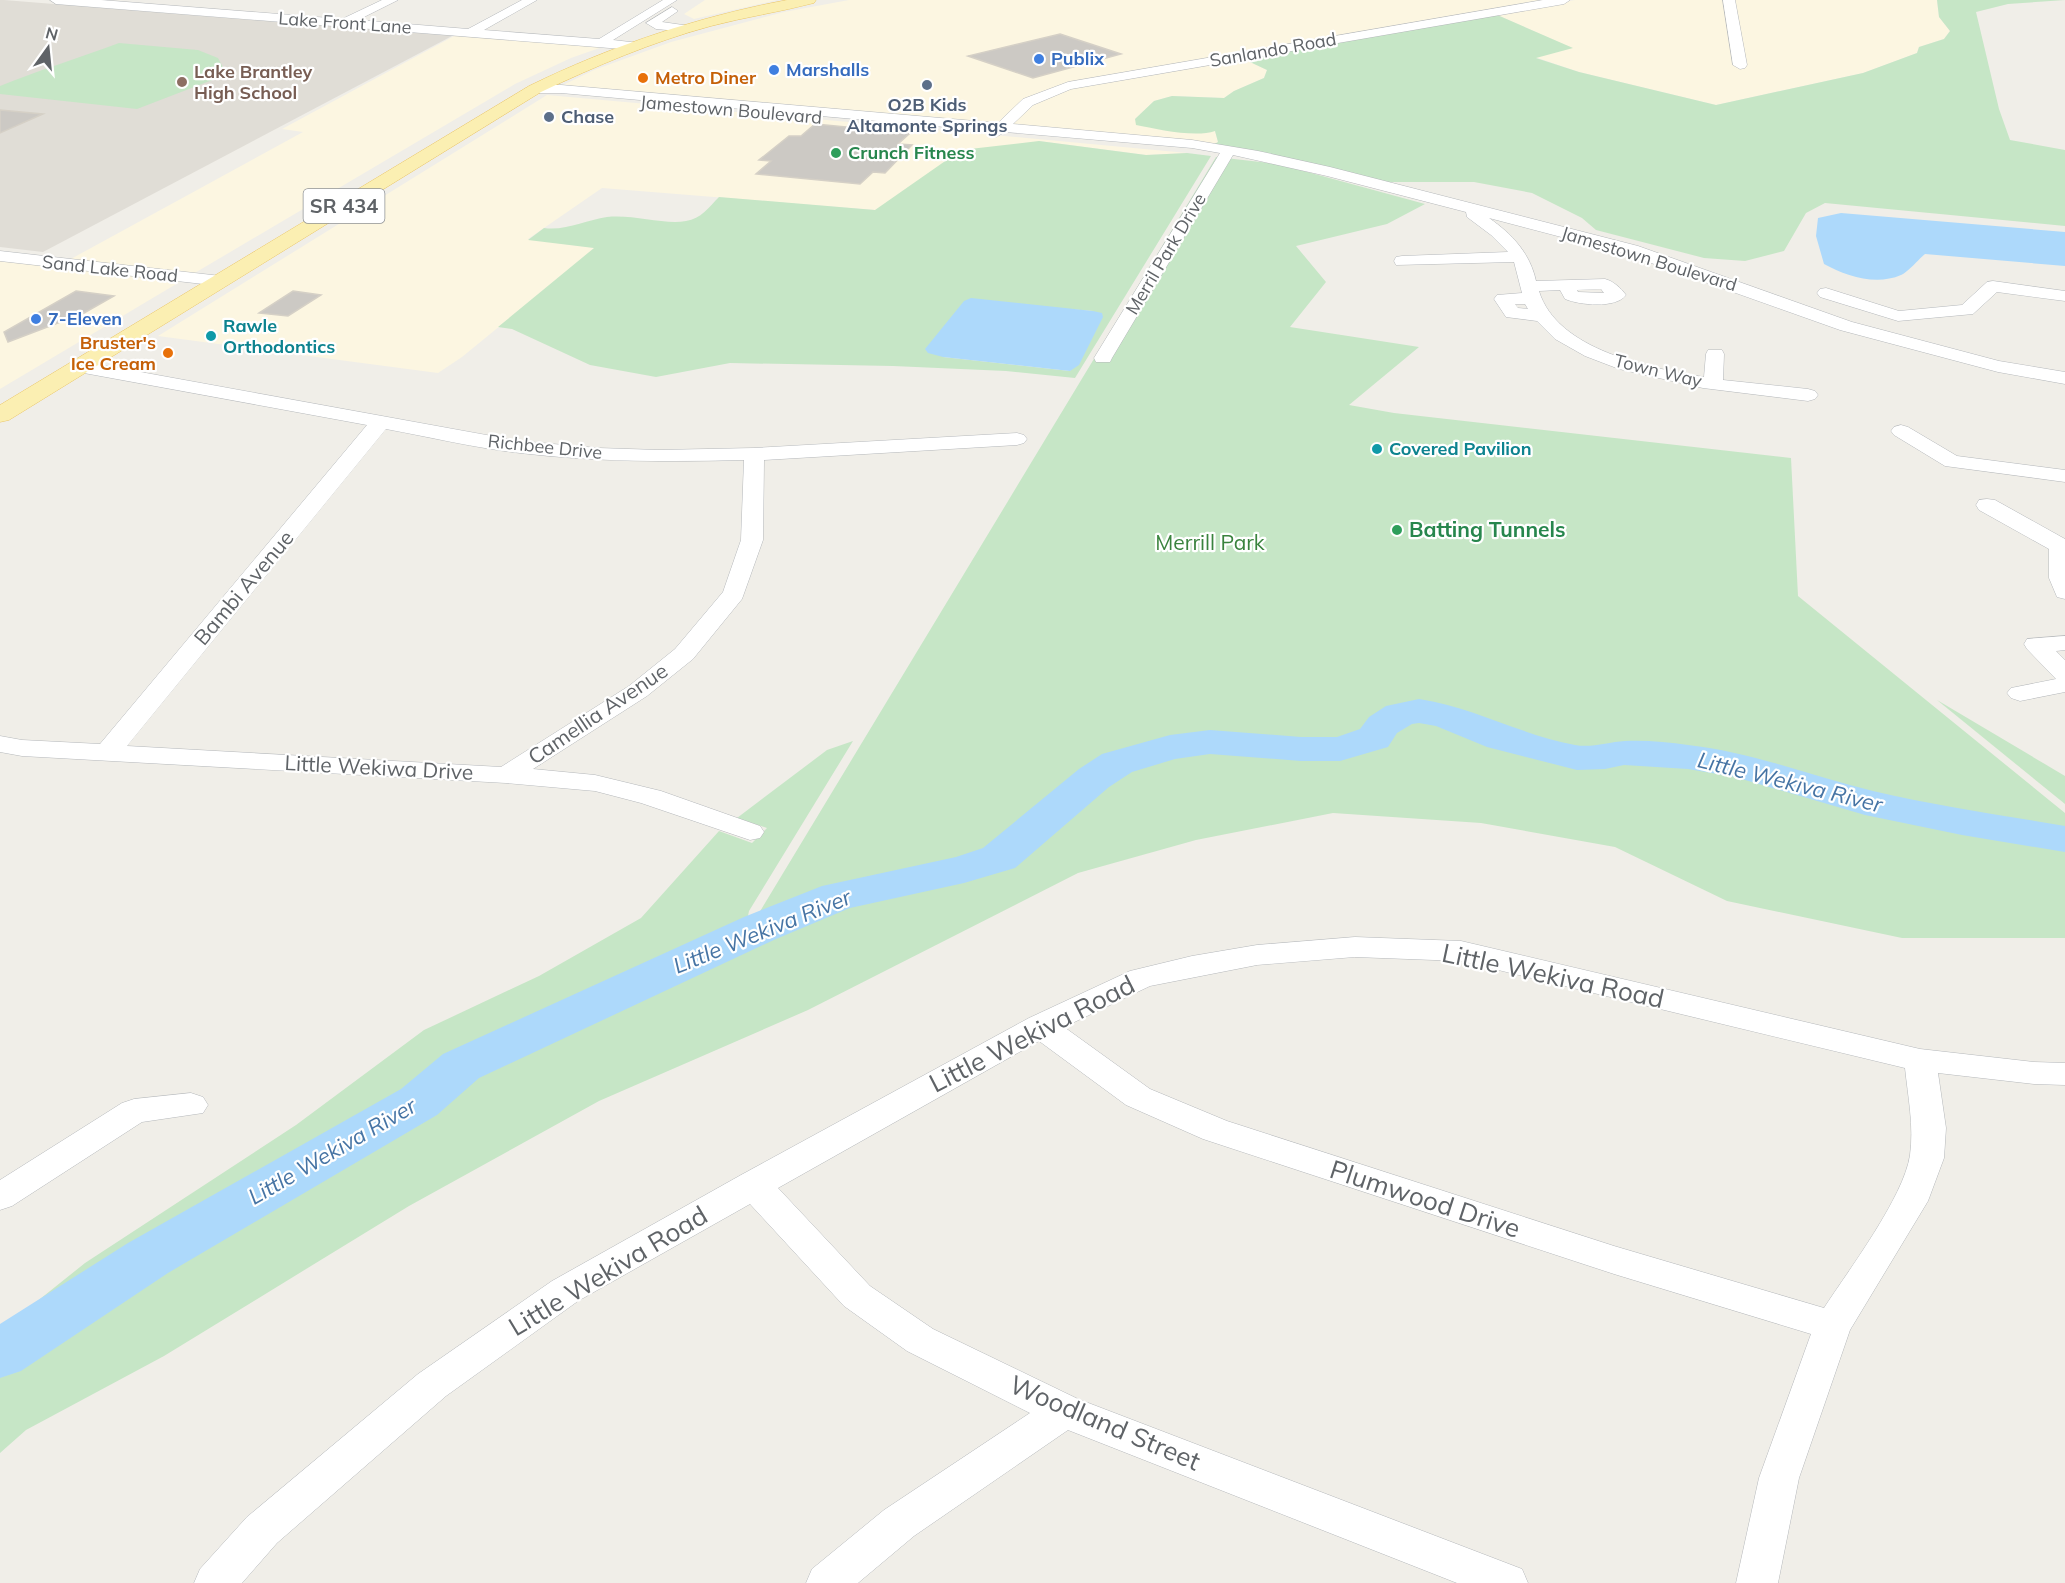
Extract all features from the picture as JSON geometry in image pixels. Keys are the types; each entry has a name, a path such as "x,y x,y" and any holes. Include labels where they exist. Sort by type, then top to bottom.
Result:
{"main road":[{"name":"SR 434","path":"0,415 535,89 571,71 686,29 809,0"}],"street":[{"name":"Lake Front Lane","path":"56,0 635,46"},
{"path":"344,23 392,0"},
{"path":"470,33 531,0"},
{"name":"Sanlando Road","path":"999,130 1035,98 1068,86 1098,79 1564,0"},
{"path":"1729,0 1740,65"},
{"path":"675,3 652,23 656,26 686,29"},
{"path":"603,42 616,32 675,3"},
{"name":"Jamestown Boulevard","path":"535,89 553,94 999,130 1187,150 1229,150 1320,169 1632,250 1871,333 1998,366 2065,378"},
{"name":"Merril Park Drive","path":"1103,358 1229,150"},
{"name":"Town Way","path":"1454,204 1474,214 1500,233 1519,257 1525,270 1530,292 1542,316 1557,330 1587,350 1629,367 1713,384 1808,395"},
{"path":"1500,233 1523,221"},
{"name":"Sand Lake Road","path":"0,256 221,281"},
{"path":"1402,261 1519,257"},
{"path":"1542,316 1512,313 1503,300 1566,285 1571,295 1575,297 1616,297 1616,292 1605,284"},
{"path":"1826,293 1898,316 1967,310 1993,286 2065,296"},
{"path":"1871,333 1898,316"},
{"path":"1713,384 1715,354"},
{"name":"Richbee Drive","path":"80,367 519,447 659,456 754,454 1017,439"},
{"name":"Bambi Avenue","path":"107,753 380,423"},
{"path":"1900,431 1952,462 2065,476"},
{"name":"Camellia Avenue","path":"506,775 638,691 684,654 734,594 752,540 754,454"},
{"path":"1988,505 2062,546 2060,578 2065,592"},
{"path":"2065,643 2036,644 2065,674"},
{"path":"2020,693 2065,685"},
{"name":"Little Wekiwa Drive","path":"0,744 107,753 506,775 595,783 651,797 750,832"},
{"name":"Little Wekiva Road","path":"215,1583 262,1530 432,1385 565,1291 753,1184 1040,1026 1141,978 1192,966 1257,955 1355,947 1461,951 1920,1060 2034,1073 2065,1074"},
{"name":"Plumwood Drive","path":"1040,1026 1138,1097 1215,1130 1614,1260 1833,1326"},
{"path":"1756,1583 1779,1478 1833,1326 1911,1201 1927,1158 1929,1128 1920,1060"},
{"path":"0,1197 134,1111 191,1105"},
{"name":"Woodland Street","path":"753,1184 857,1296 920,1340 1064,1411 1507,1583"},
{"path":"827,1583 899,1523 1064,1411"}],"shaded area":[{"name":"Lake Brantley High School","path":"0,0 452,36 43,252 0,247"},
{"path":"705,0 777,0 694,19 684,14"},
{"path":"849,0 1553,0 1064,85 1023,101 998,125 559,87 594,70 671,42 784,12"},
{"path":"1575,0 1724,0 1734,66 1745,67 1734,0 1937,0 1939,17 1950,31 1944,39 1919,47 1917,53 1863,73 1716,105 1579,72 1535,57 1572,48 1495,14"},
{"path":"456,35 608,45 571,58 515,84 193,274 69,260 303,132 282,129"},
{"path":"1246,56 1250,62 1267,70 1264,78 1224,98 1172,96 1154,101 1135,119 1215,131 1218,142 1213,145 1009,126 1033,103 1072,88"},
{"path":"547,95 1187,153 1146,155 1039,141 875,210 602,188 528,239 595,248 462,357 438,373 158,336"},
{"path":"0,260 183,280 0,389"}],"green space":[{"path":"1937,0 2065,0 2008,4 1976,12 1999,109 2010,140 2065,150 2065,226 1825,203 1806,213 1784,251 1745,261 1704,258 1596,230 1582,218 1532,193 1474,182 1383,182 1213,145 1218,142 1215,131 1197,134 1165,131 1136,125 1135,119 1154,101 1172,96 1224,98 1264,78 1267,70 1250,62 1246,56 1495,14 1573,48 1536,58 1579,72 1716,105 1863,73 1917,53 1919,47 1944,39 1950,31 1939,17"},
{"path":"119,43 198,50 218,58 225,71 215,79 137,109 0,94 0,86"},
{"path":"1039,141 1146,155 1187,153 1211,156 1075,378 1006,371 893,366 730,363 656,377 590,365 512,329 498,327 594,248 528,240 544,228 560,228 617,216 668,222 686,221 700,215 719,197 875,210 961,150","holes":["1068,309 1093,311 1070,371 943,357"]},
{"name":"Merrill Park","path":"1216,157 1278,164 1425,204 1387,224 1296,246 1326,282 1290,327 1419,347 1349,405 1394,413 1791,458 1798,596 2065,813 2065,834 1999,824 1872,799 1739,765 1689,755 1620,752 1576,756 1502,737 1450,714 1415,708 1389,714 1366,736 1331,743 1173,738 1113,759 989,854 759,913"},
{"path":"1937,700 2065,776 2065,804"},
{"path":"1416,714 1446,720 1499,743 1574,762 1622,759 1689,762 1738,771 1871,805 2001,831 2065,840 2065,938 1902,938 1727,901 1615,847 1481,823 1333,813 1196,840 1078,873 808,1010 599,1101 409,1206 164,1356 26,1430 0,1453 0,1331 85,1263 296,1125 424,1030 539,976 641,918 719,831 752,843 767,828 737,818 827,750 853,741 749,911 748,916 754,921 995,860 1119,764 1176,744 1334,749 1372,741 1396,719"}],"water":[{"path":"1841,213 2065,232 2065,266 1925,254 1910,269 1891,278 1871,280 1851,276 1824,264 1816,236 1818,218"},
{"path":"971,298 1093,311 1102,313 1103,317 1079,365 1070,371 943,357 928,353 925,349 964,301"}],"building":[{"name":"Publix","path":"1060,34 1121,54 1033,78 968,56"},
{"path":"0,110 43,114 0,133"},
{"name":"Crunch Fitness","path":"815,124 910,133 898,144 912,145 885,173 873,172 860,184 756,174 771,161 759,160 789,136 801,136"},
{"path":"76,291 114,296 84,313 8,342 4,332"},
{"path":"293,291 321,295 288,316 259,313"}],"waterway":[{"name":"Little Wekiva River","path":"0,1354 148,1258 419,1102 461,1066 760,928 838,896 964,869 999,858 1094,778 1117,763 1170,747 1210,742 1301,749 1340,749 1374,738 1383,725 1400,714 1419,711 1445,715 1501,738 1577,758 1605,757 1624,753 1688,757 1740,766 1865,802 1962,822 2065,839"}],"place":[{"name":"Publix","path":"1039,59"},
{"name":"Marshalls","path":"774,70"},
{"name":"Metro Diner","path":"643,78"},
{"name":"Lake Brantley High School","path":"182,82"},
{"name":"O2B Kids Altamonte Springs","path":"927,85"},
{"name":"Chase","path":"549,117"},
{"name":"Crunch Fitness","path":"836,153"},
{"name":"7-Eleven","path":"36,319"},
{"name":"Rawle Orthodontics","path":"211,336"},
{"name":"Bruster's Ice Cream","path":"168,353"},
{"name":"Covered Pavilion","path":"1377,449"},
{"name":"Batting Tunnels","path":"1397,530"}]}
